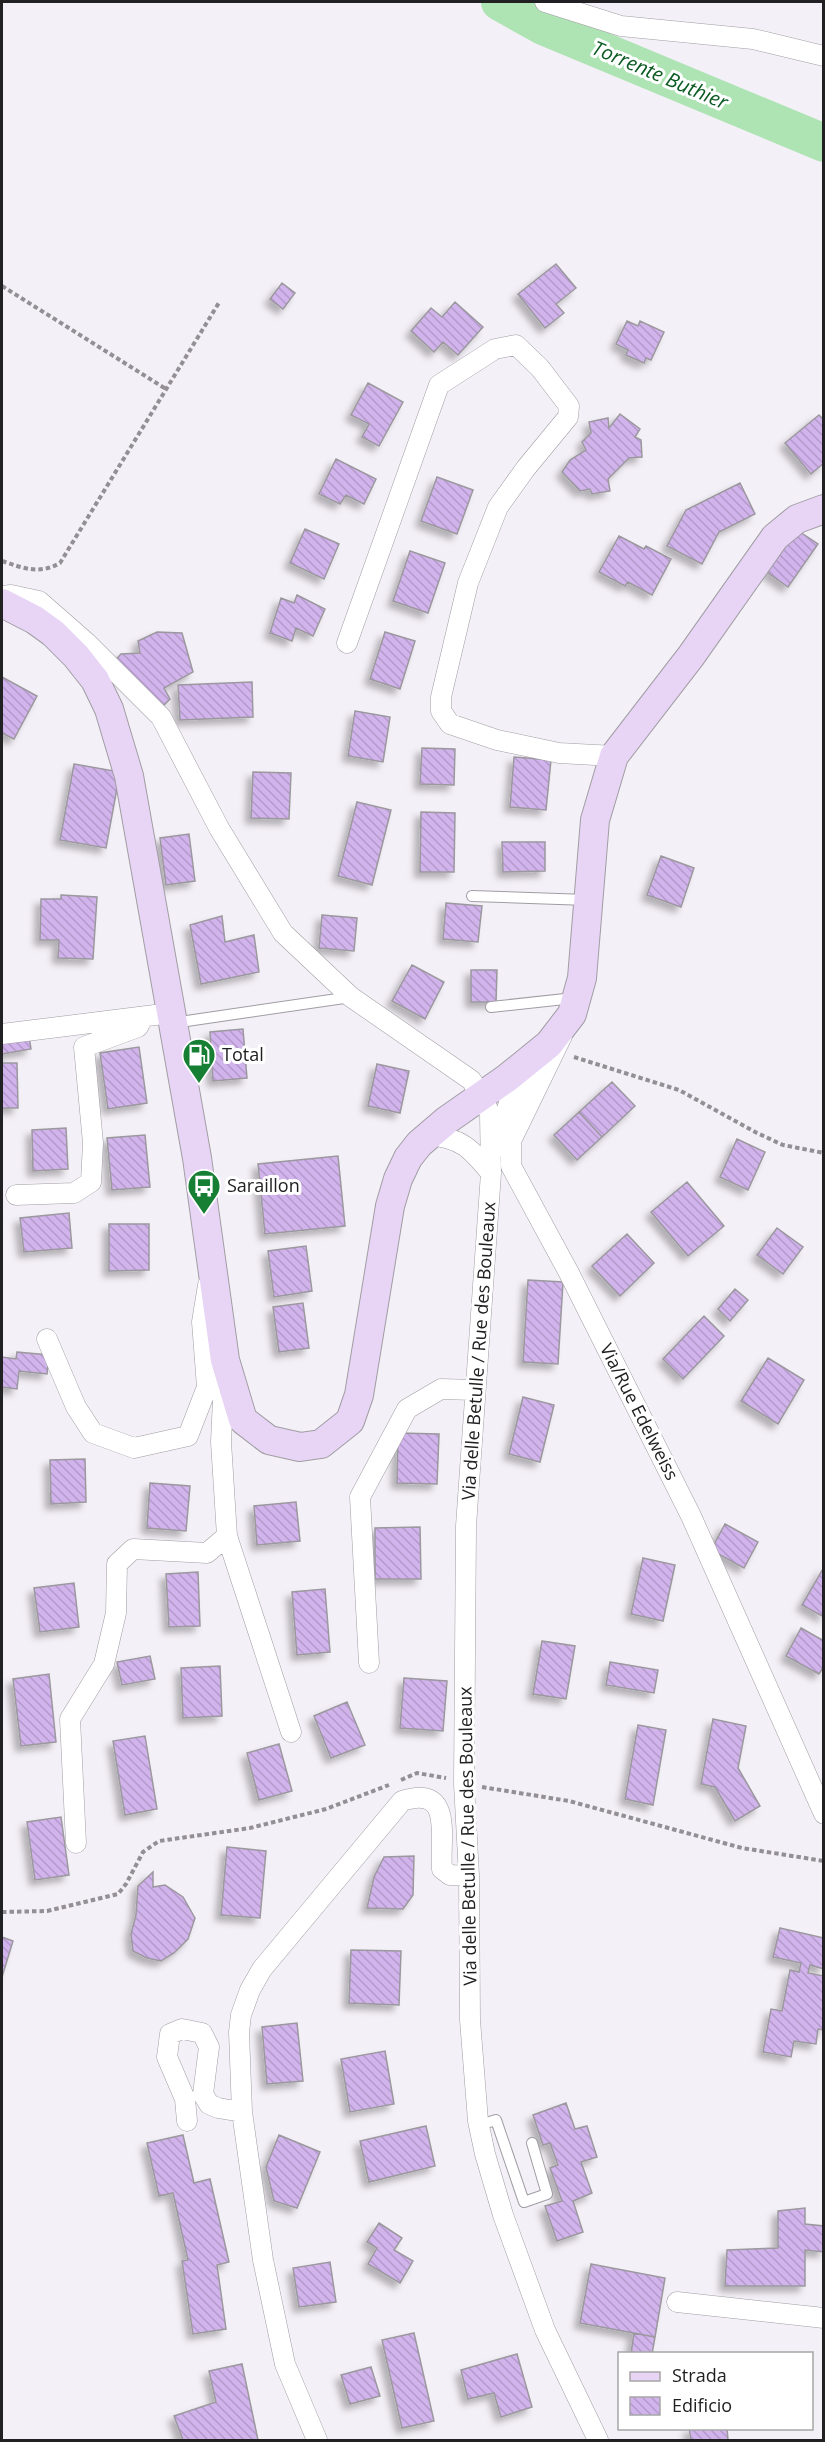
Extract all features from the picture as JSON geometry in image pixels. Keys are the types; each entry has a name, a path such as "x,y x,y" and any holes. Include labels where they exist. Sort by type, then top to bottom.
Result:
{"main road":[{"path":"2,603 35,620 53,633 76,656 95,680 109,709 129,776 197,1158 225,1360 243,1419 268,1440 300,1447 321,1444 350,1421 359,1395 390,1206 398,1179 408,1158 429,1135 549,1044 574,1005 582,978 595,820 614,756 691,656 775,537 797,519 824,509"}],"street":[{"path":"545,2 621,26 753,39 824,56"},
{"path":"347,643 439,385 495,349 516,345 540,368 568,406 568,417 498,507 468,583 441,697 441,711 450,724 497,740 559,753 614,756"},
{"path":"2,596 11,595 39,601 87,642 161,717 219,828 283,933 351,997 471,1080 490,1114 491,1173"},
{"name":"Via/Rue Edelweiss","path":"574,1005 548,1067 511,1141 511,1166 569,1273 691,1516 824,1814"},
{"path":"2,1034 142,1017 172,1018"},
{"path":"16,1195 74,1192 91,1182 93,1143 84,1047 138,1027 142,1017"},
{"path":"491,1173 510,1098 527,1062"},
{"path":"429,1135 449,1137 472,1150 491,1173"},
{"name":"Via delle Betulle / Rue des Bouleaux","path":"491,1173 466,1526 464,1784 469,1876 470,2020 479,2125 503,2215 545,2330 598,2440"},
{"path":"47,1340 76,1407 93,1433 135,1448 188,1436 207,1387 202,1322 211,1264"},
{"path":"225,1360 221,1442 226,1536 291,1732"},
{"path":"369,1663 360,1497 407,1409 441,1389 474,1390"},
{"path":"76,1843 70,1719 104,1664 116,1613 117,1564 134,1549 207,1552 226,1536"},
{"path":"317,2440 285,2364 263,2260 242,2112 239,2032 241,2015 250,1990 262,1969 402,1801 416,1796 429,1799 438,1807 443,1822 442,1869 450,1875 469,1876"},
{"path":"187,2121 185,2099 167,2057 170,2034 182,2029 202,2033 209,2047 203,2094 209,2104 242,2112"},
{"path":"677,2302 824,2318"}],"lane":[{"path":"472,896 588,900"},
{"path":"172,1018 351,997"},
{"path":"491,1007 574,1005"},
{"path":"479,2125 496,2120 524,2202 547,2194 532,2143"}],"path":[{"path":"2,286 166,388"},
{"path":"2,561 25,570 38,571 49,569 60,563 220,301"},
{"path":"563,1053 679,1090 783,1145 824,1153"},
{"path":"2,1912 47,1911 118,1894 143,1852 159,1840 250,1828 326,1809 417,1773 436,1775 464,1784 569,1801 742,1848 824,1861"}],"building":[{"path":"556,264 576,288 556,304 564,313 545,328 518,294"},
{"path":"282,283 295,293 283,309 270,299"},
{"path":"455,302 483,327 458,355 443,342 434,352 411,331 431,308 442,317"},
{"path":"627,321 638,326 640,321 664,332 651,360 646,358 644,363 626,355 628,350 616,344"},
{"path":"368,383 403,402 379,446 362,437 369,424 351,415"},
{"path":"620,414 640,429 635,437 641,440 642,457 629,458 608,479 610,491 592,494 590,489 580,491 562,472 570,460 586,450 582,442 591,433 589,422 608,418 609,428"},
{"path":"819,415 824,420 824,463 811,474 785,443"},
{"path":"336,459 376,479 364,504 346,495 340,504 319,494"},
{"path":"437,477 473,490 457,534 421,521"},
{"path":"740,483 755,514 719,532 702,564 667,546 686,510"},
{"path":"305,529 339,544 324,579 290,563"},
{"path":"797,530 818,544 788,587 767,572"},
{"path":"619,536 671,559 652,595 628,582 625,586 599,572"},
{"path":"410,551 445,563 428,613 393,601"},
{"path":"297,595 325,609 313,636 296,628 292,641 270,633 281,598 294,603"},
{"path":"157,632 182,633 193,672 164,688 170,699 160,709 110,666 121,654 140,653 138,641"},
{"path":"385,632 415,641 400,689 370,679"},
{"path":"2,677 37,696 14,739 2,733"},
{"path":"252,682 253,717 180,720 178,685"},
{"path":"355,711 390,717 383,762 348,756"},
{"path":"422,748 455,749 454,785 420,784"},
{"path":"514,757 551,760 546,810 510,807"},
{"path":"74,764 120,772 106,848 60,840"},
{"path":"253,772 291,773 289,819 251,818"},
{"path":"357,802 391,810 372,885 338,876"},
{"path":"421,812 455,813 454,872 420,872"},
{"path":"189,834 195,881 166,885 160,838"},
{"path":"502,842 545,842 545,871 503,872"},
{"path":"661,856 694,868 681,907 647,895"},
{"path":"61,895 97,897 93,959 58,958 59,940 40,940 41,899 61,899"},
{"path":"446,903 482,906 478,942 443,939"},
{"path":"322,915 357,918 354,951 319,948"},
{"path":"222,916 225,942 254,935 259,972 201,984 190,925"},
{"path":"412,965 444,982 425,1019 392,1001"},
{"path":"471,970 497,970 496,1002 471,1002"},
{"path":"243,1029 247,1078 213,1081 210,1032"},
{"path":"29,1036 31,1049 2,1054 2,1040"},
{"path":"139,1047 147,1103 108,1109 100,1053"},
{"path":"2,1063 17,1063 18,1108 2,1108"},
{"path":"377,1064 409,1071 400,1113 368,1106"},
{"path":"612,1082 635,1106 602,1137 579,1112"},
{"path":"579,1112 602,1137 577,1160 554,1135"},
{"path":"66,1128 68,1169 33,1171 32,1130"},
{"path":"145,1135 150,1187 112,1190 107,1138"},
{"path":"737,1139 765,1152 748,1190 720,1177"},
{"path":"338,1156 345,1226 265,1234 258,1164"},
{"path":"687,1182 724,1226 688,1256 651,1212"},
{"path":"69,1213 72,1248 24,1252 20,1218"},
{"path":"109,1224 149,1224 149,1270 109,1271"},
{"path":"777,1228 803,1247 783,1274 757,1255"},
{"path":"627,1234 654,1263 620,1296 592,1266"},
{"path":"306,1246 312,1291 274,1297 268,1251"},
{"path":"528,1280 563,1282 558,1364 523,1362"},
{"path":"735,1289 748,1300 730,1321 718,1309"},
{"path":"303,1303 309,1348 279,1352 273,1307"},
{"path":"704,1316 724,1336 683,1379 663,1359"},
{"path":"17,1352 49,1355 47,1374 19,1371 17,1389 2,1387 2,1357 16,1359"},
{"path":"768,1358 804,1380 778,1424 741,1401"},
{"path":"523,1397 554,1405 540,1462 509,1454"},
{"path":"398,1433 439,1434 437,1484 397,1483"},
{"path":"85,1459 86,1502 51,1504 50,1460"},
{"path":"150,1483 190,1486 186,1531 147,1528"},
{"path":"296,1502 300,1541 257,1545 254,1506"},
{"path":"725,1524 758,1542 744,1568 711,1550"},
{"path":"420,1527 421,1579 375,1579 375,1528"},
{"path":"643,1558 675,1565 663,1621 631,1614"},
{"path":"824,1567 824,1617 802,1605"},
{"path":"198,1572 200,1626 169,1627 166,1574"},
{"path":"74,1583 79,1627 40,1632 34,1588"},
{"path":"325,1589 330,1652 297,1655 292,1592"},
{"path":"801,1628 824,1641 824,1666 819,1674 786,1656"},
{"path":"542,1641 575,1646 566,1699 533,1694"},
{"path":"150,1656 155,1679 122,1685 117,1662"},
{"path":"610,1662 658,1670 654,1693 606,1685"},
{"path":"220,1666 222,1716 183,1718 181,1668"},
{"path":"49,1674 56,1742 21,1746 13,1679"},
{"path":"404,1678 447,1681 443,1731 400,1728"},
{"path":"347,1702 365,1745 331,1758 314,1716"},
{"path":"713,1719 746,1726 738,1768 760,1806 735,1821 715,1787 701,1784"},
{"path":"638,1725 666,1730 653,1805 625,1799"},
{"path":"145,1736 157,1809 125,1815 113,1741"},
{"path":"279,1744 292,1791 259,1800 247,1753"},
{"path":"61,1817 69,1875 35,1880 27,1822"},
{"path":"227,1847 266,1851 260,1918 221,1915"},
{"path":"414,1856 413,1895 403,1909 367,1908 374,1877 384,1857"},
{"path":"153,1872 153,1887 165,1885 183,1897 195,1918 188,1939 174,1953 161,1961 147,1958 133,1951 131,1934 136,1915 138,1886"},
{"path":"780,1928 824,1938 824,1969 810,1965 808,1973 824,1976 824,2030 818,2029 816,2044 794,2041 791,2057 763,2052 771,2009 782,2011 790,1970 799,1972 801,1963 773,1957"},
{"path":"2,1937 13,1941 2,1977"},
{"path":"351,1950 401,1951 399,2005 349,2003"},
{"path":"297,2023 303,2081 267,2084 262,2027"},
{"path":"385,2051 394,2104 350,2112 341,2059"},
{"path":"566,2103 575,2129 587,2126 597,2157 581,2162 592,2193 573,2201 583,2232 557,2241 545,2206 562,2201 550,2168 558,2165 550,2143 543,2145 533,2115"},
{"path":"426,2126 435,2166 369,2182 360,2141"},
{"path":"183,2135 194,2183 210,2179 229,2262 217,2265 226,2329 193,2334 182,2261 188,2260 173,2193 159,2196 147,2143"},
{"path":"279,2135 320,2152 297,2208 274,2201 266,2167"},
{"path":"805,2208 805,2224 824,2226 824,2252 805,2250 805,2286 725,2286 727,2250 778,2248 778,2211"},
{"path":"379,2223 402,2238 394,2250 413,2261 400,2283 368,2264 377,2248 367,2242"},
{"path":"330,2262 336,2302 299,2307 293,2268"},
{"path":"591,2264 665,2278 655,2337 580,2323"},
{"path":"414,2333 434,2421 402,2428 382,2340"},
{"path":"634,2333 655,2337 652,2352 631,2352"},
{"path":"517,2354 532,2407 501,2417 494,2393 468,2399 461,2370"},
{"path":"242,2364 258,2440 183,2440 174,2416 216,2402 209,2371"},
{"path":"371,2367 380,2396 350,2404 341,2375"},
{"path":"689,2430 727,2430 728,2440 691,2440"}],"waterway":[{"name":"Torrente Buthier","path":"500,2 543,26 824,143"}],"place":[{"name":"Total","path":"199,1084"},
{"name":"Saraillon","path":"204,1215"}]}
